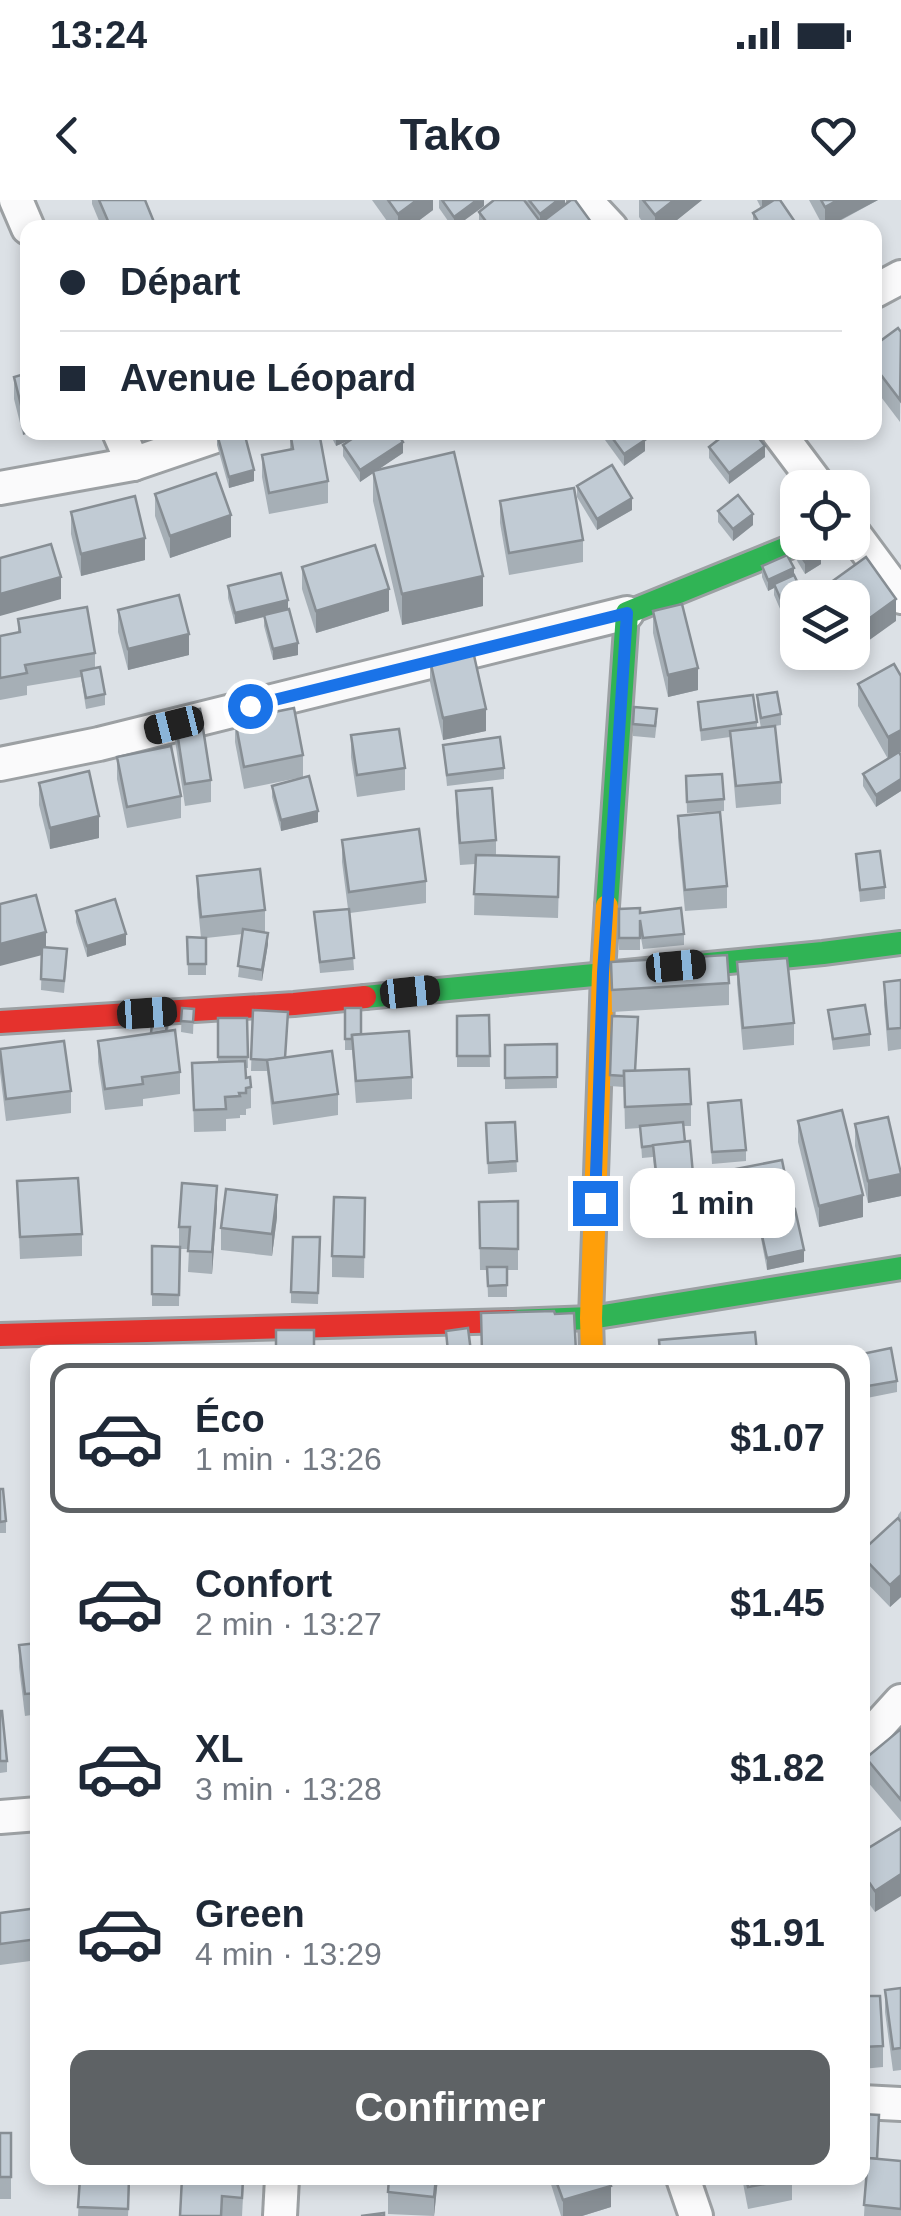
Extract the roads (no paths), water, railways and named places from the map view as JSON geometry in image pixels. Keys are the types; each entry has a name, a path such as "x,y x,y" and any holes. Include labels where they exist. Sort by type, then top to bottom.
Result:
{"street":[{"path":"585,200 604,220"},
{"path":"122,440 133,464"},
{"path":"0,488 133,464 203,440"},
{"path":"784,440 806,470"},
{"path":"0,764 118,739 627,613 780,551"},
{"path":"870,555 901,597"},
{"path":"592,1345 603,973 627,613"},
{"path":"0,1022 294,1004 901,944"},
{"path":"0,1335 199,1342 591,1318 901,1268"},
{"path":"870,1735 901,1701"},
{"path":"0,1817 30,1815"},
{"path":"870,2102 901,2104"},
{"path":"280,2216 282,2185"},
{"path":"685,2185 696,2216"}]}
